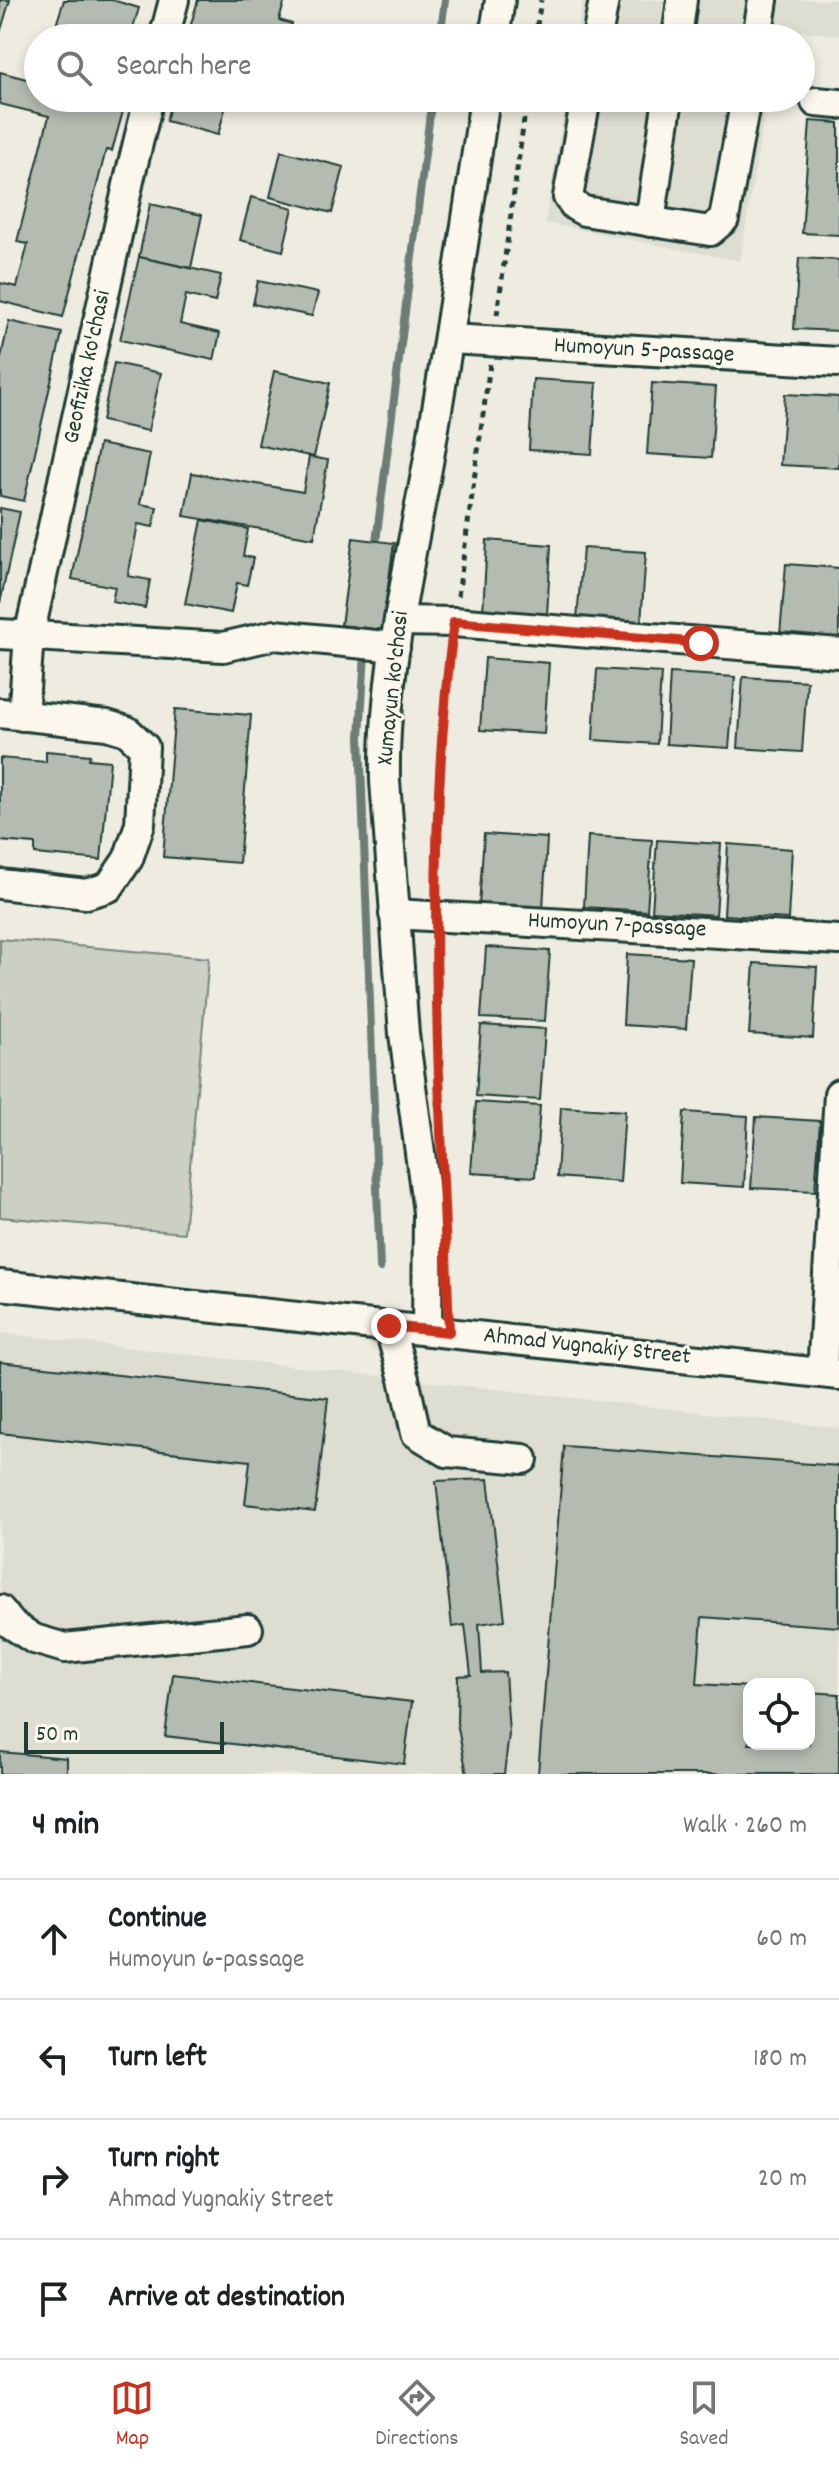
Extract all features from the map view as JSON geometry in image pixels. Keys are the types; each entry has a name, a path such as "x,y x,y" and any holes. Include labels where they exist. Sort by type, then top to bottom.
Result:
{"street":[{"path":"168,24 174,0"},
{"path":"496,24 500,0"},
{"path":"600,24 604,0"},
{"path":"679,24 682,0"},
{"path":"759,24 763,0"},
{"name":"Geofizika ko'chasi","path":"11,714 146,112"},
{"name":"Xumayun ko'chasi","path":"427,1330 428,1212 404,1034 384,747 397,634 450,339 483,112"},
{"path":"583,112 568,197 575,206 584,211 710,231 724,219 743,112"},
{"path":"650,222 666,112"},
{"name":"Humoyun 5-passage","path":"450,339 839,362"},
{"path":"0,634 223,647 275,635 397,634 454,622 839,653"},
{"path":"0,884 86,894 109,887 128,859 140,824 144,747 127,731 107,725 11,714"},
{"name":"Humoyun 7-passage","path":"394,914 839,940"},
{"path":"830,1374 839,1094"},
{"name":"Ahmad Yugnakiy Street","path":"0,1285 830,1374"},
{"path":"389,1326 416,1433 447,1452 523,1459"},
{"path":"0,1610 11,1624 34,1639 65,1648 248,1629"}],"path":[{"path":"537,24 541,0"},
{"path":"441,1093 436,917 444,696 525,112"}],"shaded area":[{"path":"583,0 839,0 839,36 815,33 815,24 579,24"},
{"path":"564,112 765,112 740,261 545,223"},
{"path":"0,939 209,958 184,1233 0,1217"},
{"path":"0,1333 839,1428 839,1774 0,1774"}],"building":[{"path":"0,0 10,0 0,33"},
{"path":"64,0 112,0 139,8 134,24 56,24"},
{"path":"198,0 285,0 279,20 292,24 191,24"},
{"path":"0,72 24,78 24,110 0,104"},
{"path":"33,112 123,112 112,151 106,150 63,317 0,301 0,283 17,287 28,244 17,242 49,116"},
{"path":"168,112 224,112 218,135 166,121"},
{"path":"810,121 839,123 839,235 802,233"},
{"path":"281,151 344,167 332,213 270,197"},
{"path":"251,197 293,208 283,251 240,240"},
{"path":"150,204 202,215 191,268 139,257"},
{"path":"139,257 221,275 215,302 186,295 180,324 220,333 214,360 120,340"},
{"path":"799,258 839,260 839,331 794,329"},
{"path":"258,281 318,293 312,316 253,304"},
{"path":"9,321 62,333 24,501 0,496 0,362"},
{"path":"114,363 161,373 148,431 102,421"},
{"path":"274,371 330,383 314,457 258,445"},
{"path":"533,379 597,383 592,454 529,450"},
{"path":"652,383 716,387 711,458 647,454"},
{"path":"785,394 839,397 839,468 780,465"},
{"path":"99,444 150,454 140,504 157,507 153,527 138,524 128,576 150,580 145,608 112,602 115,587 72,579"},
{"path":"309,457 328,460 314,538 184,516 192,473 303,492"},
{"path":"0,508 20,512 0,603"},
{"path":"202,520 248,529 243,556 253,558 247,585 237,583 231,613 185,604"},
{"path":"353,538 394,543 382,630 341,625"},
{"path":"487,540 551,545 547,615 483,612"},
{"path":"583,548 646,552 641,623 577,619"},
{"path":"786,564 839,568 839,639 780,635"},
{"path":"485,658 549,663 544,734 480,730"},
{"path":"597,669 661,673 657,744 593,740"},
{"path":"670,673 735,677 729,748 666,744"},
{"path":"743,677 807,681 802,752 738,748"},
{"path":"175,709 251,715 239,863 163,857"},
{"path":"46,751 90,755 89,759 110,761 101,860 35,854 35,844 0,841 0,758 46,762"},
{"path":"484,834 547,838 543,909 479,905"},
{"path":"588,836 652,840 647,911 584,907"},
{"path":"657,840 721,844 716,915 652,911"},
{"path":"728,844 792,849 788,919 724,915"},
{"path":"486,947 550,951 545,1021 481,1018"},
{"path":"627,954 691,958 686,1029 623,1025"},
{"path":"754,963 817,967 813,1038 749,1034"},
{"path":"481,1025 545,1029 540,1100 476,1096"},
{"path":"476,1102 540,1106 535,1177 471,1173"},
{"path":"561,1107 625,1111 620,1182 557,1177"},
{"path":"684,1112 748,1116 744,1187 680,1183"},
{"path":"756,1117 820,1121 815,1191 751,1188"},
{"path":"0,1362 328,1398 315,1512 245,1504 250,1461 0,1433"},
{"path":"564,1446 839,1466 839,1627 702,1617 697,1684 743,1687 743,1750 815,1750 815,1692 839,1694 839,1774 538,1774"},
{"path":"488,1479 505,1620 479,1624 482,1673 505,1672 509,1734 504,1774 467,1774 457,1723 458,1676 471,1675 465,1625 452,1627 436,1481"},
{"path":"173,1674 412,1702 404,1764 165,1736"},
{"path":"0,1752 67,1758 67,1774 0,1774"}],"waterway":[{"path":"442,24 445,0"},
{"path":"375,550 430,112"},
{"path":"367,619 360,737 380,1268"}],"route":[{"path":"389,1326 449,1332 436,917 444,696 454,622 701,643"}]}
